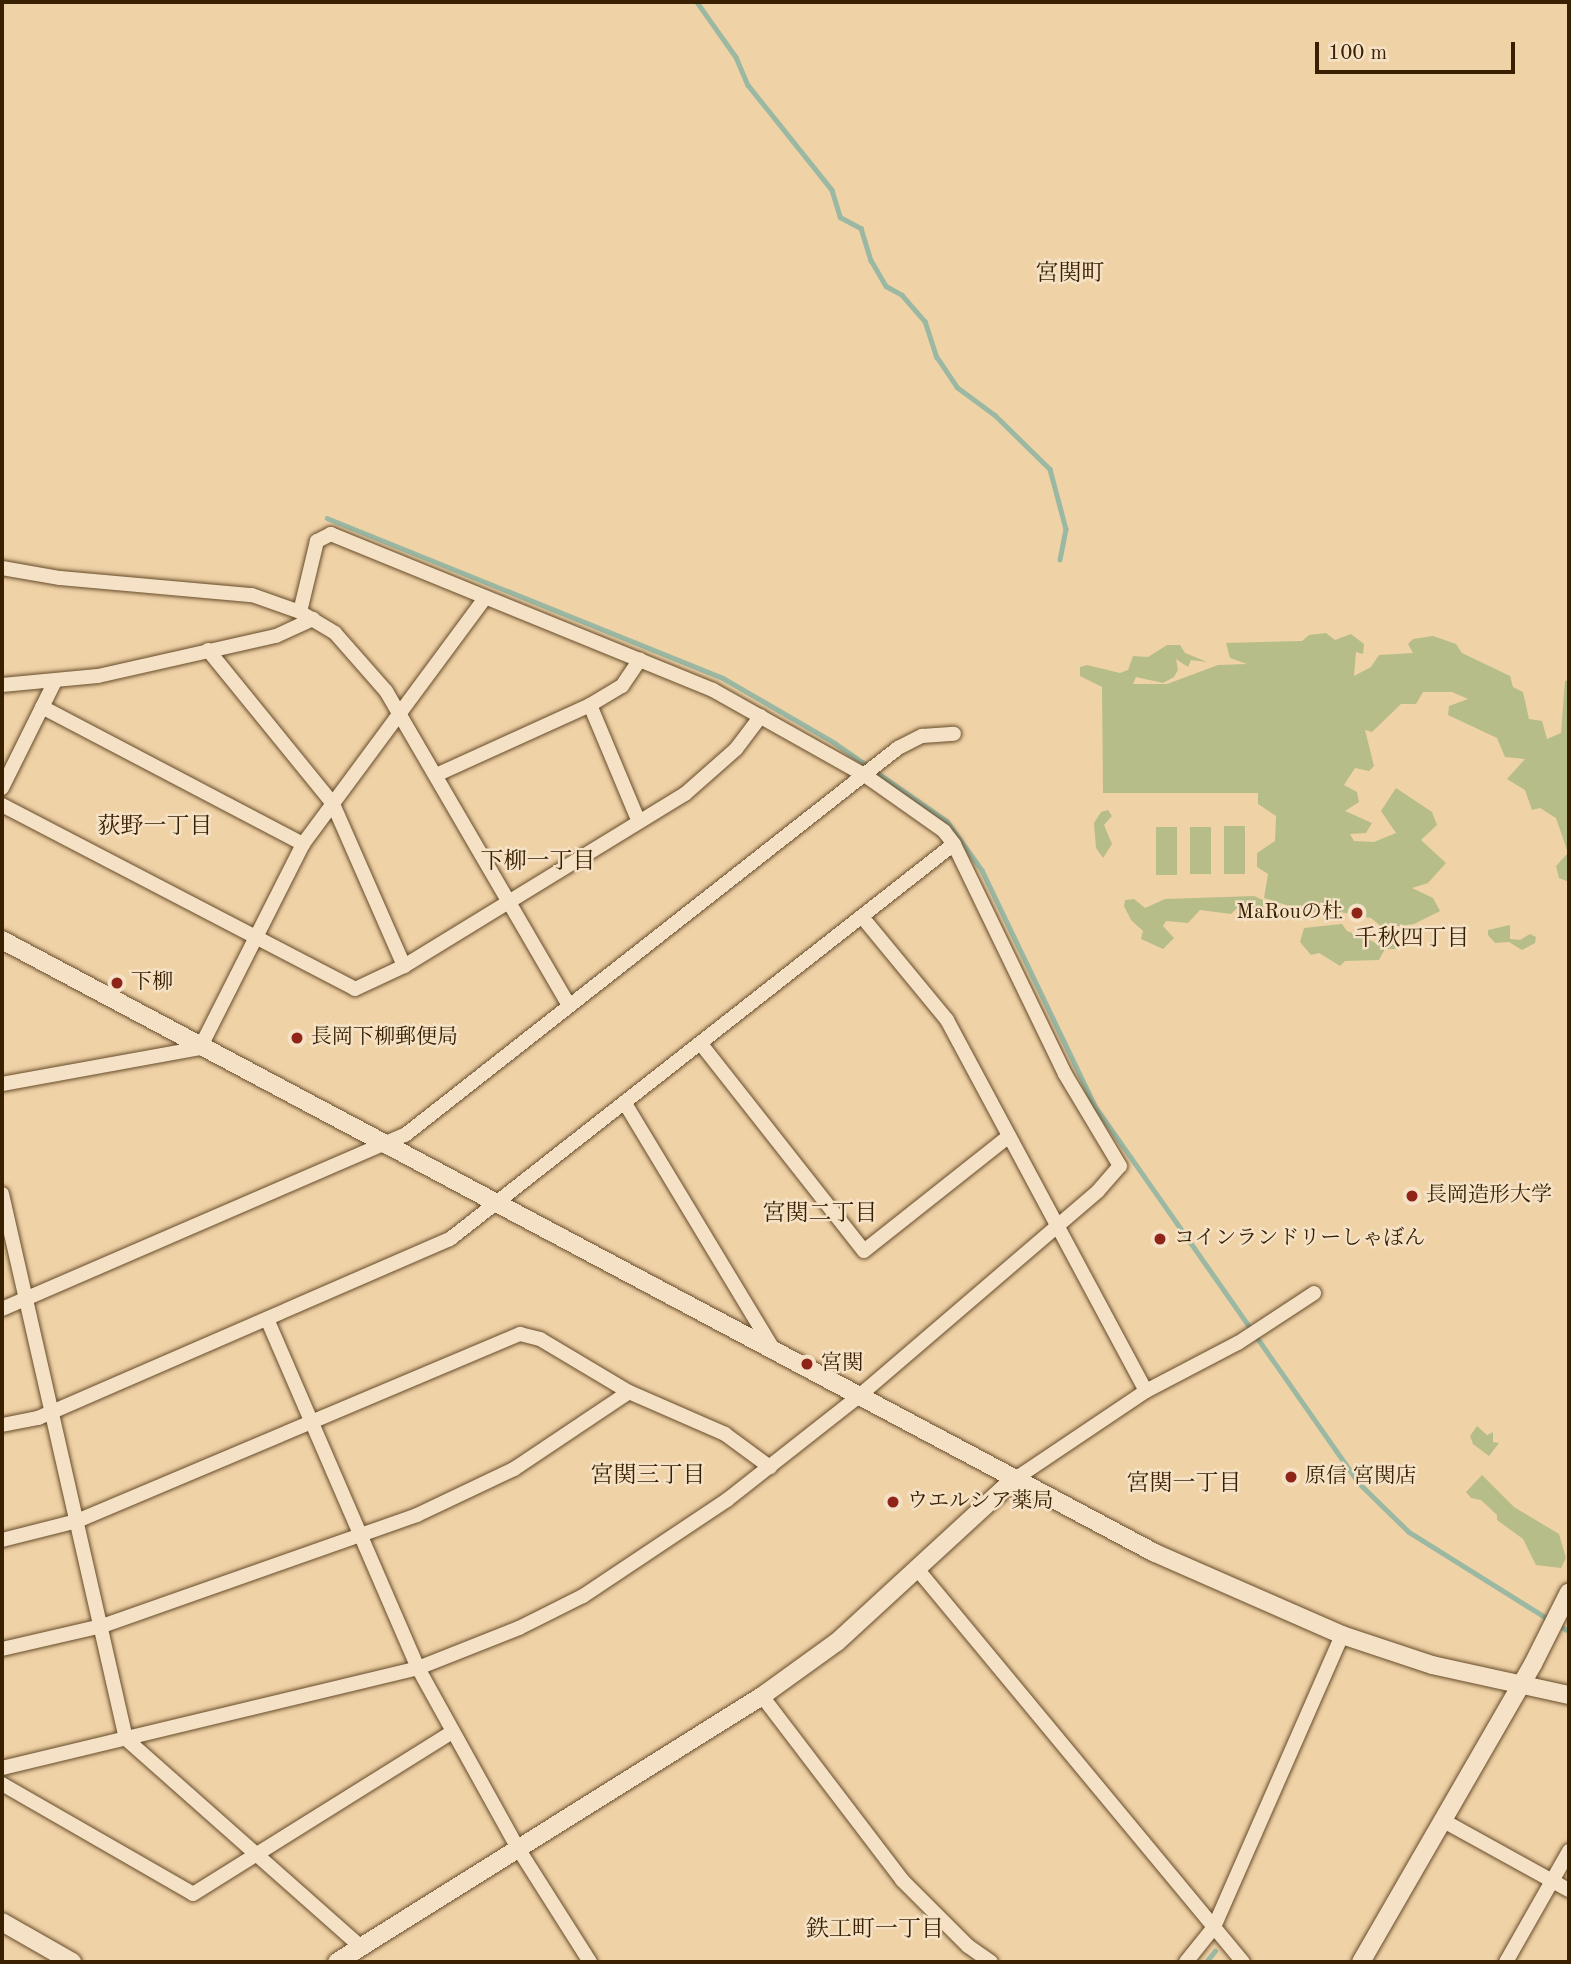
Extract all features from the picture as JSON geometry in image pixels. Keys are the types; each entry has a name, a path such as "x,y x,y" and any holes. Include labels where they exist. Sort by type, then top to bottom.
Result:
{"street":[{"path":"2,685 98,676 276,636 306,616 317,541 331,534 640,659 761,716 866,776 944,831 954,844 1065,1074 1120,1166 1058,1225 859,1396 770,1467 654,1552 583,1596 519,1628 418,1668 2,1768"},
{"path":"2,568 60,578 211,589 253,595 306,616 362,658 401,713 568,1004"},
{"path":"200,1048 303,844 485,598"},
{"path":"208,650 333,804 404,966"},
{"path":"436,775 590,705 622,686 640,659"},
{"path":"2,788 55,681"},
{"path":"590,705 638,820"},
{"path":"42,707 303,844"},
{"path":"2,805 355,989 404,966 702,781 761,716"},
{"path":"2,1309 387,1145 416,1127 568,1004 913,739 954,734"},
{"path":"2,1425 51,1412 450,1239 626,1105 954,844"},
{"path":"863,918 947,1020 1146,1391"},
{"path":"2,940 200,1048 859,1396 1012,1481 1221,1585 1342,1635 1432,1665 1569,1695"},
{"path":"701,1044 864,1251 1009,1136"},
{"path":"2,1084 200,1048"},
{"path":"626,1105 775,1353"},
{"path":"2,1194 126,1739 361,1947"},
{"path":"337,1962 762,1696 837,1642 1012,1481 1146,1391 1238,1343 1314,1293"},
{"path":"267,1319 418,1668 519,1850 590,1962"},
{"path":"2,1540 76,1521 520,1334 540,1339 629,1392 725,1434 770,1467"},
{"path":"2,1649 102,1626 360,1538 514,1469 629,1392"},
{"path":"918,1570 1242,1962"},
{"path":"1361,1962 1569,1592"},
{"path":"1186,1962 1214,1927 1342,1635"},
{"path":"762,1696 902,1880 968,1946 991,1962"},
{"path":"2,1784 193,1894 452,1732"},
{"path":"1443,1820 1569,1890"},
{"path":"1506,1962 1569,1851"},
{"path":"2,1922 72,1962"}],"green space":[{"path":"1326,633 1335,640 1351,634 1364,644 1363,654 1356,652 1354,676 1371,667 1379,655 1413,653 1408,644 1413,639 1433,636 1456,644 1462,653 1510,676 1513,687 1523,692 1529,719 1542,721 1547,739 1561,733 1565,681 1569,680 1569,882 1559,878 1556,866 1568,853 1556,818 1540,808 1532,810 1525,790 1507,779 1525,759 1505,757 1497,738 1448,715 1449,706 1468,699 1452,692 1423,692 1416,704 1401,704 1372,732 1365,730 1374,766 1369,771 1355,768 1344,785 1357,792 1359,802 1345,811 1372,823 1366,833 1350,834 1354,841 1374,842 1396,833 1381,811 1396,788 1432,812 1437,825 1421,840 1446,863 1428,883 1412,888 1433,898 1440,911 1414,924 1383,928 1371,918 1320,908 1304,919 1296,908 1264,898 1268,874 1257,867 1257,853 1275,841 1276,816 1258,804 1258,793 1103,793 1102,687 1080,676 1080,667 1087,665 1120,673 1128,670 1133,656 1148,657 1167,645 1180,645 1185,653 1207,662 1191,660 1188,667 1176,659 1178,670 1174,677 1163,683 1136,677 1133,684 1167,684 1218,665 1247,664 1230,658 1226,643 1302,641 1309,635"},
{"path":"1108,810 1112,816 1104,825 1112,844 1103,858 1096,848 1094,823 1101,812"},
{"path":"1224,826 1245,826 1245,874 1224,874"},
{"path":"1156,827 1177,827 1177,875 1156,875"},
{"path":"1190,827 1211,827 1211,874 1190,874"},
{"path":"1254,896 1263,900 1264,912 1240,905 1231,914 1200,910 1188,923 1166,921 1163,926 1174,938 1163,949 1141,939 1143,931 1131,920 1124,906 1125,900 1134,899 1145,908 1165,899"},
{"path":"1342,924 1347,931 1379,944 1393,943 1396,949 1385,949 1379,960 1345,961 1340,966 1319,953 1311,955 1300,942 1304,928"},
{"path":"1510,925 1510,939 1520,940 1530,934 1536,937 1535,943 1522,950 1509,942 1495,943 1488,935 1488,930"},
{"path":"1477,1426 1487,1435 1493,1432 1493,1442 1499,1443 1489,1456 1473,1444 1470,1436"},
{"path":"1482,1475 1514,1507 1559,1534 1566,1558 1561,1568 1536,1565 1523,1539 1497,1520 1497,1515 1481,1500 1471,1498 1466,1492"}],"waterway":[{"path":"697,2 736,57 748,85 832,190 840,217 861,228 871,260 886,286 902,295 925,321 937,357 957,387 995,415 1050,469 1066,529 1060,559"},
{"path":"327,518 723,678 835,743 947,821 982,870 1095,1106 1358,1482 1409,1532 1550,1620"},
{"path":"1558,1625 1569,1631"},
{"path":"1206,1962 1215,1951"}],"place":[{"name":"MaRouの杜","path":"1357,913"},
{"name":"下柳","path":"117,983"},
{"name":"長岡下柳郵便局","path":"297,1038"},
{"name":"長岡造形大学","path":"1412,1196"},
{"name":"コインランドリーしゃぼん","path":"1160,1239"},
{"name":"宮関","path":"807,1364"},
{"name":"原信 宮関店","path":"1291,1477"},
{"name":"ウエルシア薬局","path":"893,1502"}],"district":[{"name":"宮関町","path":"1070,274"},
{"name":"荻野一丁目","path":"155,827"},
{"name":"下柳一丁目","path":"538,862"},
{"name":"千秋四丁目","path":"1412,939"},
{"name":"宮関二丁目","path":"820,1214"},
{"name":"宮関三丁目","path":"648,1476"},
{"name":"宮関一丁目","path":"1184,1484"},
{"name":"鉄工町一丁目","path":"875,1930"}]}
